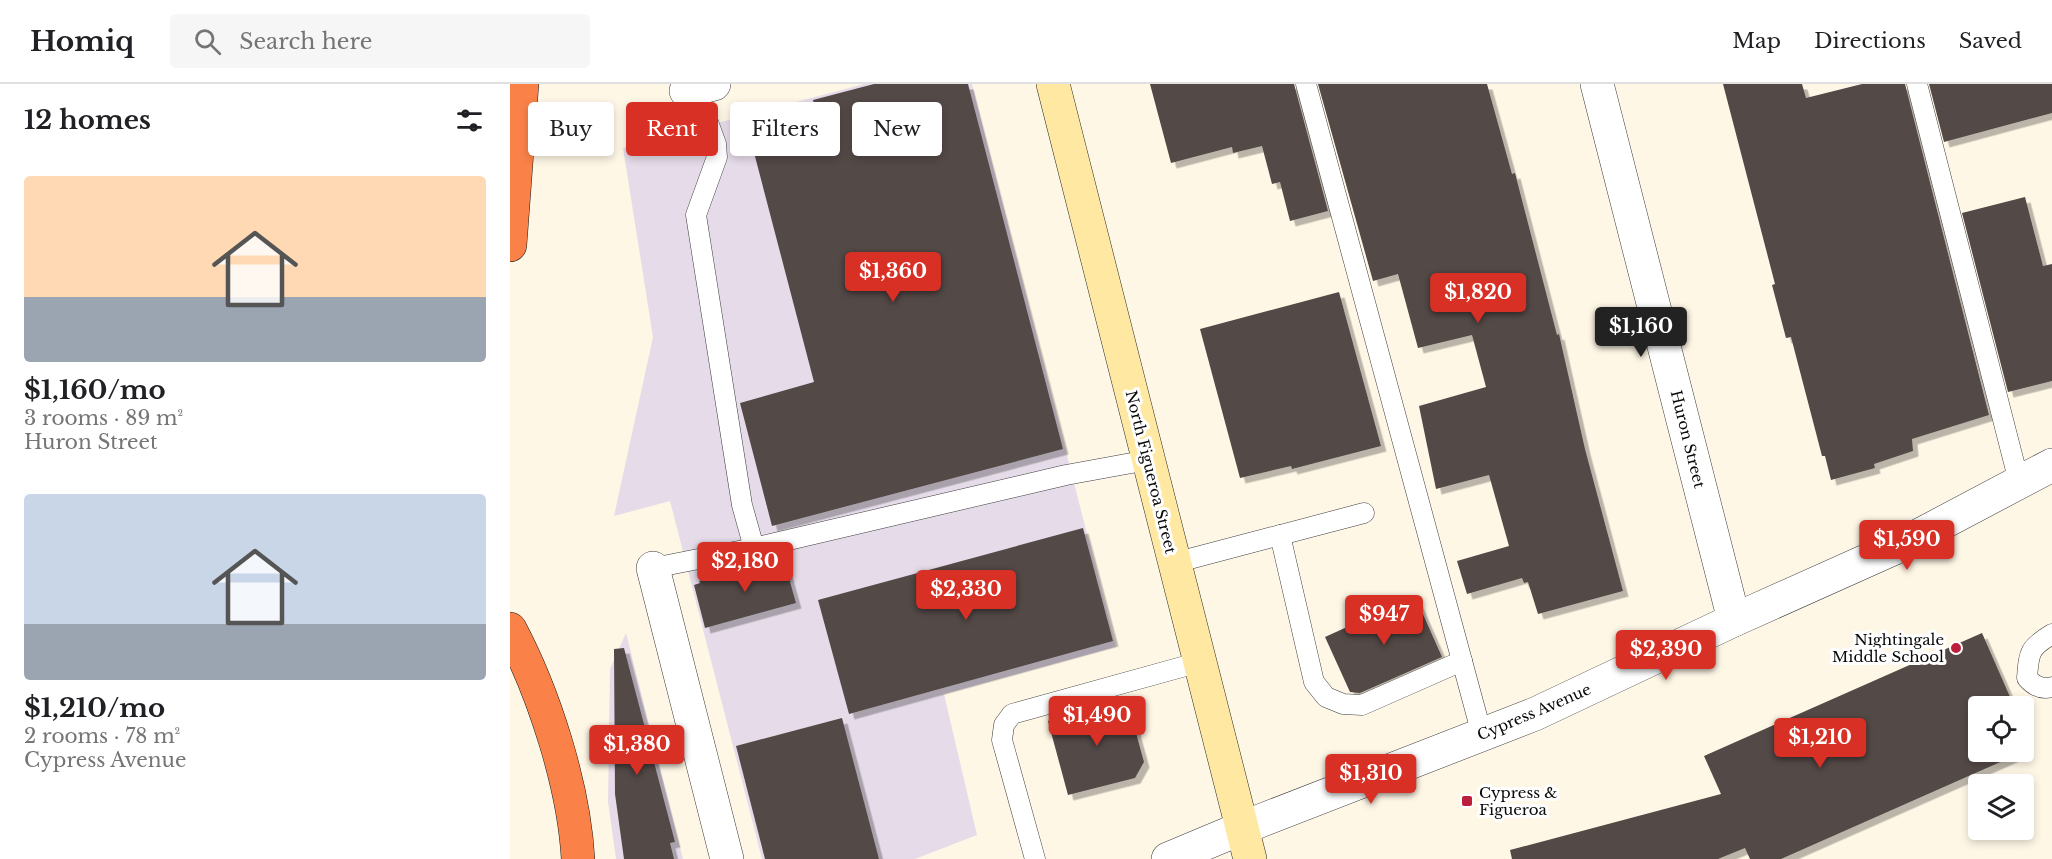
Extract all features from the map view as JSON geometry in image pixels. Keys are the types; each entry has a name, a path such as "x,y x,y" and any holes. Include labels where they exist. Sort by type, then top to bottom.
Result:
{"highway":[{"path":"510,245 522,84"},
{"path":"510,629 543,707 562,764 576,834 578,859"}],"main road":[{"name":"North Figueroa Street","path":"1053,84 1246,844"}],"street":[{"name":"Huron Street","path":"1597,84 1734,620"},
{"name":"Cypress Avenue","path":"1168,859 1246,844 1482,735 1576,696 1734,620 1897,548 2052,465"},
{"path":"654,568 727,859"}],"lane":[{"path":"1306,84 1482,735"},
{"path":"1917,84 2019,482"},
{"path":"699,88 716,144 717,157 696,215 742,505 754,548"},
{"path":"654,568 754,548 1066,475 1148,460"},
{"path":"1174,563 1364,513"},
{"path":"1280,535 1314,682 1326,697 1344,704 1362,705 1462,661"},
{"path":"2052,634 2036,644 2029,658 2027,678 2034,686 2047,689 2052,687"},
{"path":"1035,859 1002,740 1004,725 1012,714 1200,662"}],"shaded area":[{"path":"864,84 972,84 1116,647 944,694 977,835 915,859 762,859 670,501 614,516 653,337 623,148 626,147 626,156 718,156 718,123 730,120 730,156 840,156 840,102 796,102"},
{"path":"626,633 683,859 616,859 608,802 610,669"}],"building":[{"path":"874,84 968,84 1063,449 772,526 740,403 814,382 755,156 840,156 840,102 814,102 813,100"},
{"path":"1150,84 1294,84 1328,211 1290,221 1280,182 1272,184 1262,146 1233,153 1232,147 1171,163"},
{"path":"1318,84 1487,84 1512,174 1515,173 1557,335 1559,334 1585,449 1623,591 1538,614 1528,582 1524,583 1522,578 1467,594 1457,561 1509,546 1489,475 1436,489 1419,406 1486,387 1472,335 1418,348 1398,274 1373,281"},
{"path":"1723,84 1802,84 1806,98 1862,84 1905,84 1989,415 1912,439 1913,451 1874,464 1875,468 1831,480 1825,456 1822,456 1791,337 1786,338 1772,285 1775,284"},
{"path":"1929,84 2052,84 2052,113 1944,142"},
{"path":"2025,197 2043,266 2052,264 2052,381 2008,392 1962,213"},
{"path":"1339,292 1381,446 1292,469 1291,466 1240,478 1200,329"},
{"path":"1083,528 1113,641 849,714 818,600"},
{"path":"783,557 796,603 705,628 694,585 700,583 699,581"},
{"path":"1415,596 1442,657 1360,693 1350,692 1325,637"},
{"path":"1982,633 2010,696 1968,696 1968,762 2000,762 1973,774 1968,774 1968,776 1781,859 1750,859 1745,848 1718,859 1512,859 1510,850 1721,794 1704,756"},
{"path":"624,648 675,842 670,843 674,859 624,859 615,794 614,649"},
{"path":"1127,700 1144,762 1135,778 1068,795 1048,721"},
{"path":"842,718 879,859 765,859 736,746"}],"place":[{"name":"Nightingale Middle School","path":"1956,648"},
{"name":"Cypress & Figueroa","path":"1467,801"}]}
